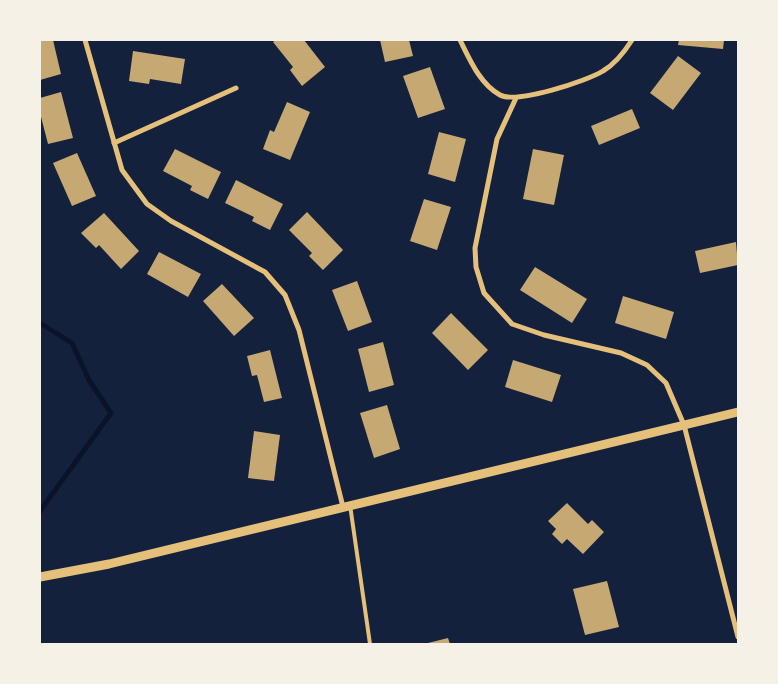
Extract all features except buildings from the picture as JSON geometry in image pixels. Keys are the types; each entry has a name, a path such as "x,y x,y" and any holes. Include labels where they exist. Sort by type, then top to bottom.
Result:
{"street":[{"path":"85,40 122,170 147,204 171,221 265,272 285,295 299,330 346,506"},
{"path":"460,40 473,67 492,89 502,96 516,98 540,94 603,71 623,53 632,40"},
{"path":"114,143 236,88"},
{"path":"516,98 497,139 475,248 476,267 484,293 512,324 544,335 621,352 647,365 666,383 684,425 738,637"},
{"path":"40,577 109,564 738,412"}],"lane":[{"path":"346,506 370,644"}],"waterway":[{"path":"40,323 72,343 89,380 111,413 40,511"}]}
